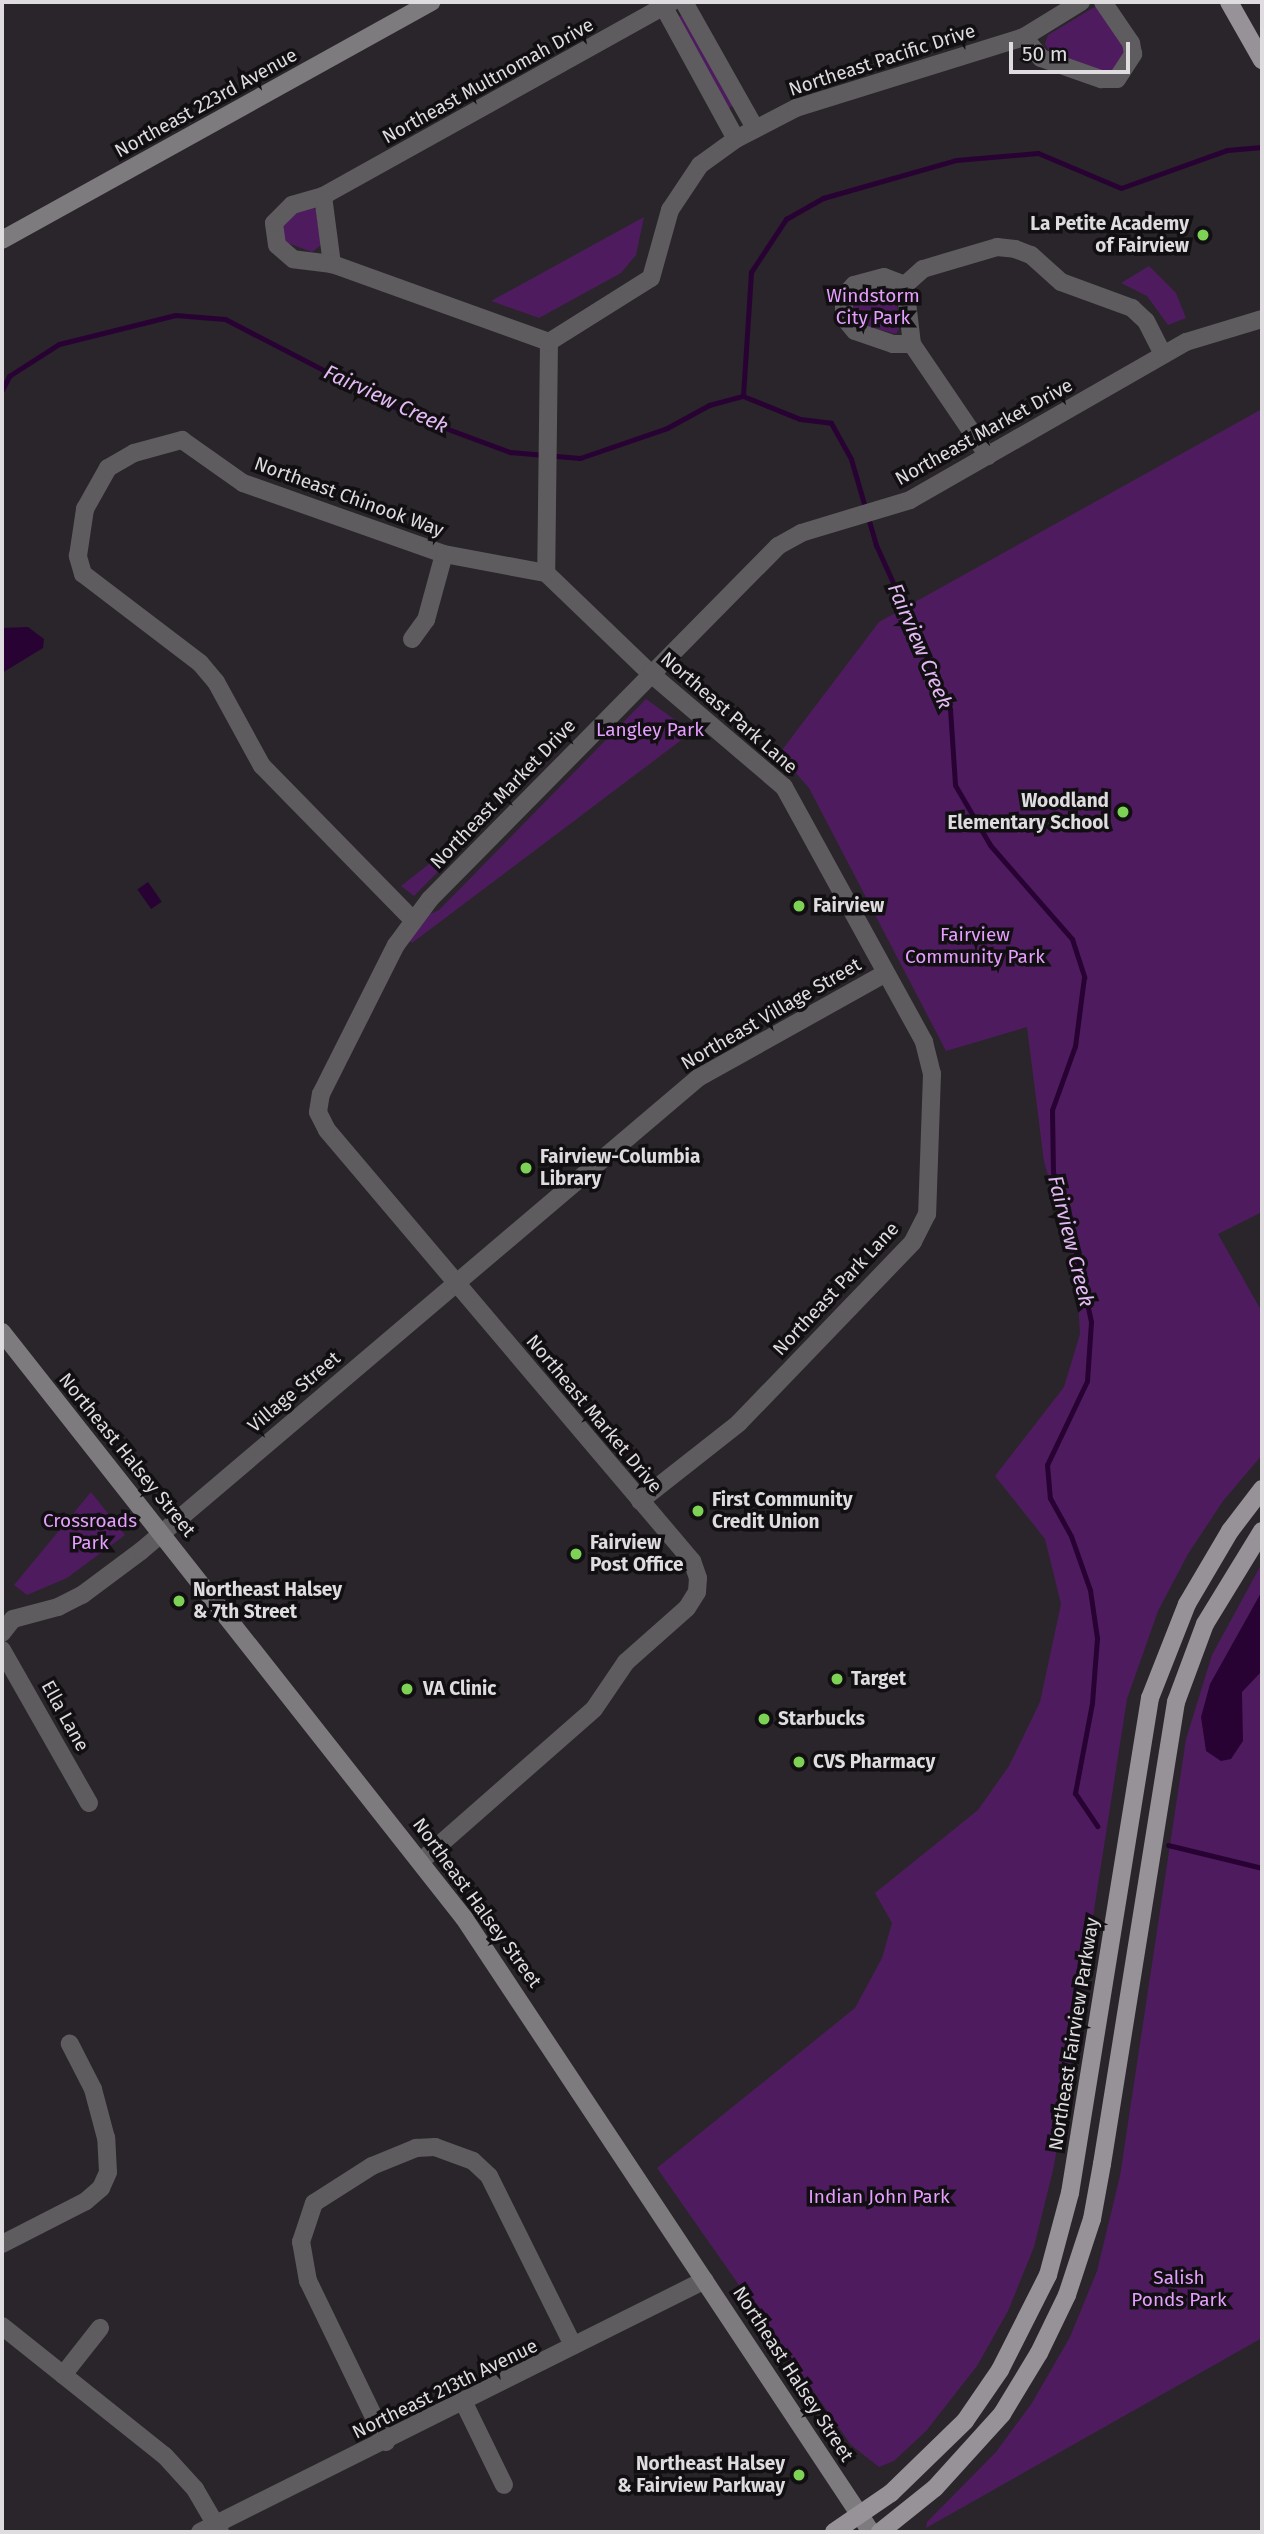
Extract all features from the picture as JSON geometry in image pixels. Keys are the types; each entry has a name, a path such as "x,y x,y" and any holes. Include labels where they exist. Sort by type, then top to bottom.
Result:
{"main road":[{"name":"Northeast 223rd Avenue","path":"2,240 431,2"},
{"path":"1229,2 1262,60"},
{"name":"Northeast Halsey Street","path":"2,1332 421,1861 509,1983 872,2532"},
{"name":"Northeast Fairview Parkway","path":"834,2532 891,2493 964,2421 1014,2345 1048,2275 1072,2182 1150,1698 1186,1604 1230,1531 1262,1489"},
{"path":"880,2532 936,2488 1002,2414 1039,2353 1067,2295 1092,2219 1176,1702 1205,1624 1262,1531"}],"street":[{"path":"546,573 549,342 651,278 670,210 700,165 755,128 684,2"},
{"name":"Northeast Pacific Drive","path":"755,128 796,108 1024,37 1081,2"},
{"path":"1024,37 1041,58 1101,79 1117,79 1132,54 1131,43 1103,2"},
{"path":"665,4 736,139"},
{"name":"Northeast Multnomah Drive","path":"549,342 331,264 293,259 283,253 273,235 279,213 307,198 323,196 665,4"},
{"path":"323,196 331,264"},
{"path":"905,285 923,269 997,247 1015,249 1031,255 1061,282 1132,308 1146,321 1163,354"},
{"path":"905,285 884,277 854,285 844,296 844,318 847,325 868,336 893,344 912,344"},
{"path":"905,285 912,344 988,456"},
{"name":"Northeast Market Drive","path":"421,1861 573,1730 594,1709 626,1662 687,1608 698,1585 692,1561 455,1284 327,1130 318,1112 321,1094 396,945 411,918 778,546 801,533 886,509 988,456 1186,342 1262,319"},
{"name":"Northeast Chinook Way","path":"411,918 262,766 216,682 200,663 83,574 78,556 85,509 108,468 134,453 182,440 243,483 444,554 546,573"},
{"path":"412,639 426,620 444,554"},
{"name":"Northeast Park Lane","path":"546,573 650,673 784,787 924,1042 932,1073 927,1214 914,1242 739,1423 640,1501"},
{"name":"Northeast Village Street","path":"455,1284 698,1078 886,973"},
{"name":"Village Street","path":"6,1621 58,1607 82,1595 162,1533 455,1284"},
{"name":"Ella Lane","path":"2,1650 89,1803"},
{"path":"2,2244 86,2201 101,2188 107,2172 106,2137 93,2090 70,2044"},
{"path":"386,2442 308,2281 301,2252 304,2221 313,2203 372,2166 416,2148 435,2147 473,2161 489,2176 573,2345"},
{"name":"Northeast 213th Avenue","path":"212,2530 705,2280"},
{"path":"2,2326 165,2456 195,2489 212,2530"},
{"path":"63,2375 100,2328"},
{"path":"464,2403 504,2485"}],"green space":[{"path":"1096,6 1126,47 1118,67 1106,74 1049,51 1045,44 1048,35"},
{"path":"682,15 732,106 728,108 678,17"},
{"path":"310,205 316,210 321,245 312,252 285,242 281,221"},
{"path":"644,217 636,255 621,273 539,318 491,301"},
{"path":"1149,266 1176,293 1186,318 1168,325 1147,296 1121,283"},
{"name":"Windstorm City Park","path":"877,282 893,289 901,325 896,334 855,323 848,297"},
{"path":"1262,409 1262,1212 1218,1234 1262,1312 1262,1455 1223,1501 1188,1554 1158,1611 1127,1699 1054,2166 1034,2247 1008,2311 977,2366 926,2431 894,2461 879,2467 851,2445 657,2168 855,2008 882,1958 892,1923 875,1893 978,1810 1009,1766 1040,1702 1061,1604 1045,1539 995,1476 1064,1387 1080,1334 1076,1268 1044,1162 1027,1027 946,1051 809,788 779,754 879,622"},
{"name":"Langley Park","path":"646,699 692,732 412,943 409,940 426,916 439,910"},
{"path":"498,811 414,896 401,886 472,830"},
{"name":"Crossroads Park","path":"91,1492 125,1535 67,1578 27,1595 14,1585"},
{"name":"Salish Ponds Park","path":"1262,1563 1262,2338 926,2528 927,2522 996,2452 1032,2403 1070,2337 1097,2271 1120,2176 1186,1739 1212,1655"}],"shaded area":[{"path":"28,627 44,639 43,648 2,673 2,628"},
{"path":"148,882 162,902 151,909 137,889"},
{"path":"1262,1591 1262,1671 1242,1692 1243,1741 1231,1759 1221,1761 1206,1751 1201,1717 1210,1684"}],"waterway":[{"path":"743,396 751,272 786,219 823,198 956,160 1038,153 1121,188 1227,150 1262,147"},
{"name":"Fairview Creek","path":"2,390 9,376 59,344 175,315 225,319 410,415 510,452 580,458 667,428 709,405 743,396 800,419 831,423 851,459 876,545 950,709 955,785 990,845 1072,939 1084,977 1075,1046 1052,1110 1053,1172 1072,1233 1091,1322 1087,1381 1047,1465 1050,1498 1071,1536 1090,1590 1097,1638 1092,1703 1075,1793 1097,1826"},
{"name":"Fairview Creek","path":"1168,1845 1262,1868"}],"place":[{"name":"La Petite Academy of Fairview","path":"1203,235"},
{"name":"Woodland Elementary School","path":"1123,812"},
{"name":"Fairview","path":"799,906"},
{"name":"Fairview-Columbia Library","path":"526,1168"},
{"name":"First Community Credit Union","path":"698,1511"},
{"name":"Fairview Post Office","path":"576,1554"},
{"name":"Northeast Halsey & 7th Street","path":"179,1601"},
{"name":"Target","path":"837,1679"},
{"name":"VA Clinic","path":"407,1689"},
{"name":"Starbucks","path":"764,1719"},
{"name":"CVS Pharmacy","path":"799,1762"},
{"name":"Northeast Halsey & Fairview Parkway","path":"799,2475"}],"park label":[{"name":"Fairview Community Park","path":"975,946"},
{"name":"Indian John Park","path":"879,2197"}]}
